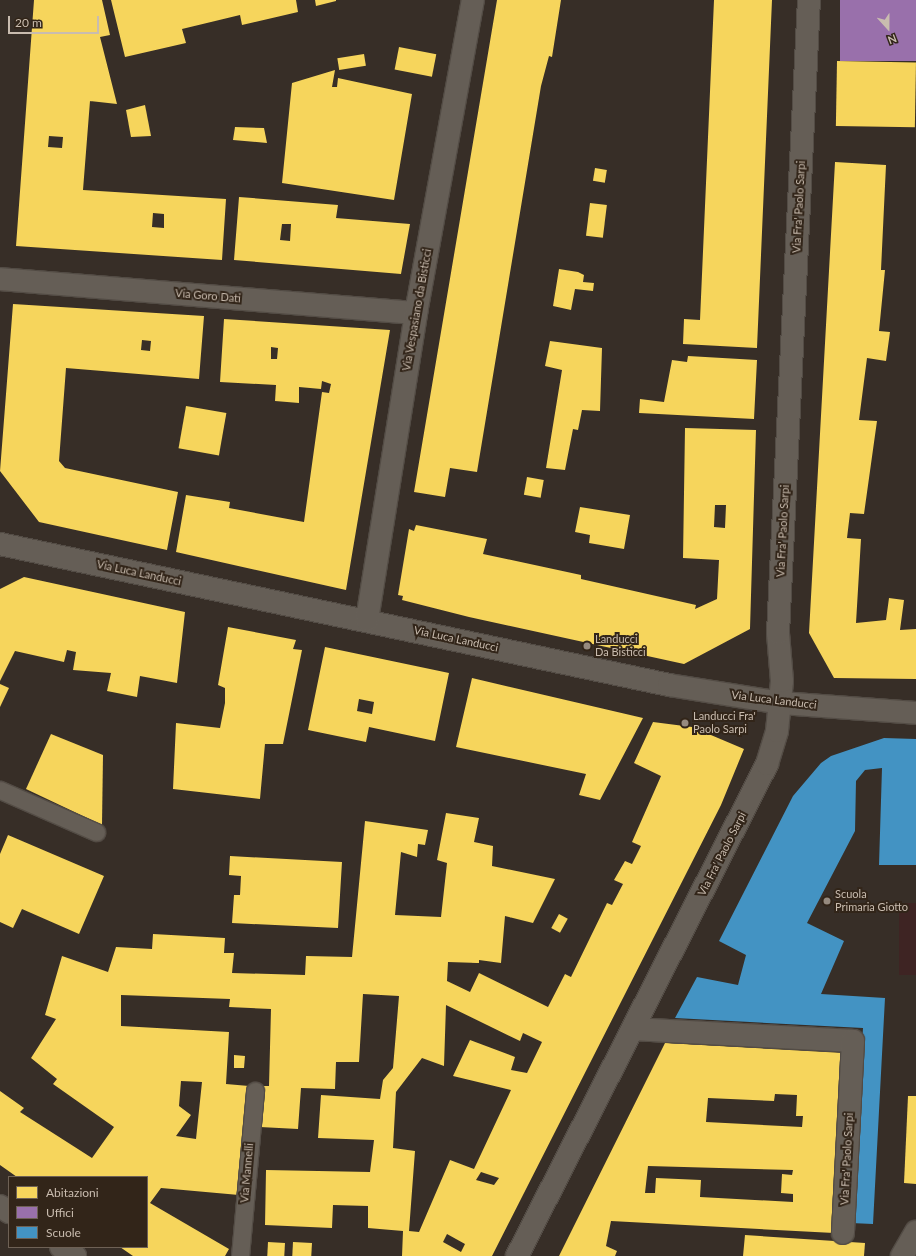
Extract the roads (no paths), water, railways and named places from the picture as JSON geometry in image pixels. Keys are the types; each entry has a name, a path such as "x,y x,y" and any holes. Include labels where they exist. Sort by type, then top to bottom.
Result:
{"street":[{"name":"Via Vespasiano da Bisticci","path":"367,620 416,312 473,0"},
{"name":"Via Fra' Paolo Sarpi","path":"517,1256 634,1029 767,764 781,703 778,633 809,0"},
{"name":"Via Goro Dati","path":"0,279 416,312"},
{"name":"Via Luca Landucci","path":"0,544 367,620 669,685 781,703 916,713"},
{"name":"Via Fra' Paolo Sarpi","path":"634,1029 853,1041 844,1233"},
{"path":"902,1256 916,1232"},
{"path":"63,1248 75,1256"}],"lane":[{"path":"0,790 96,832"},
{"name":"Via Mannelli","path":"240,1256 255,1091"}],"place":[{"name":"Landucci Da Bisticci","path":"587,646"},
{"name":"Landucci Fra' Paolo Sarpi","path":"685,723"},
{"name":"Scuola Primaria Giotto","path":"827,901"}]}
